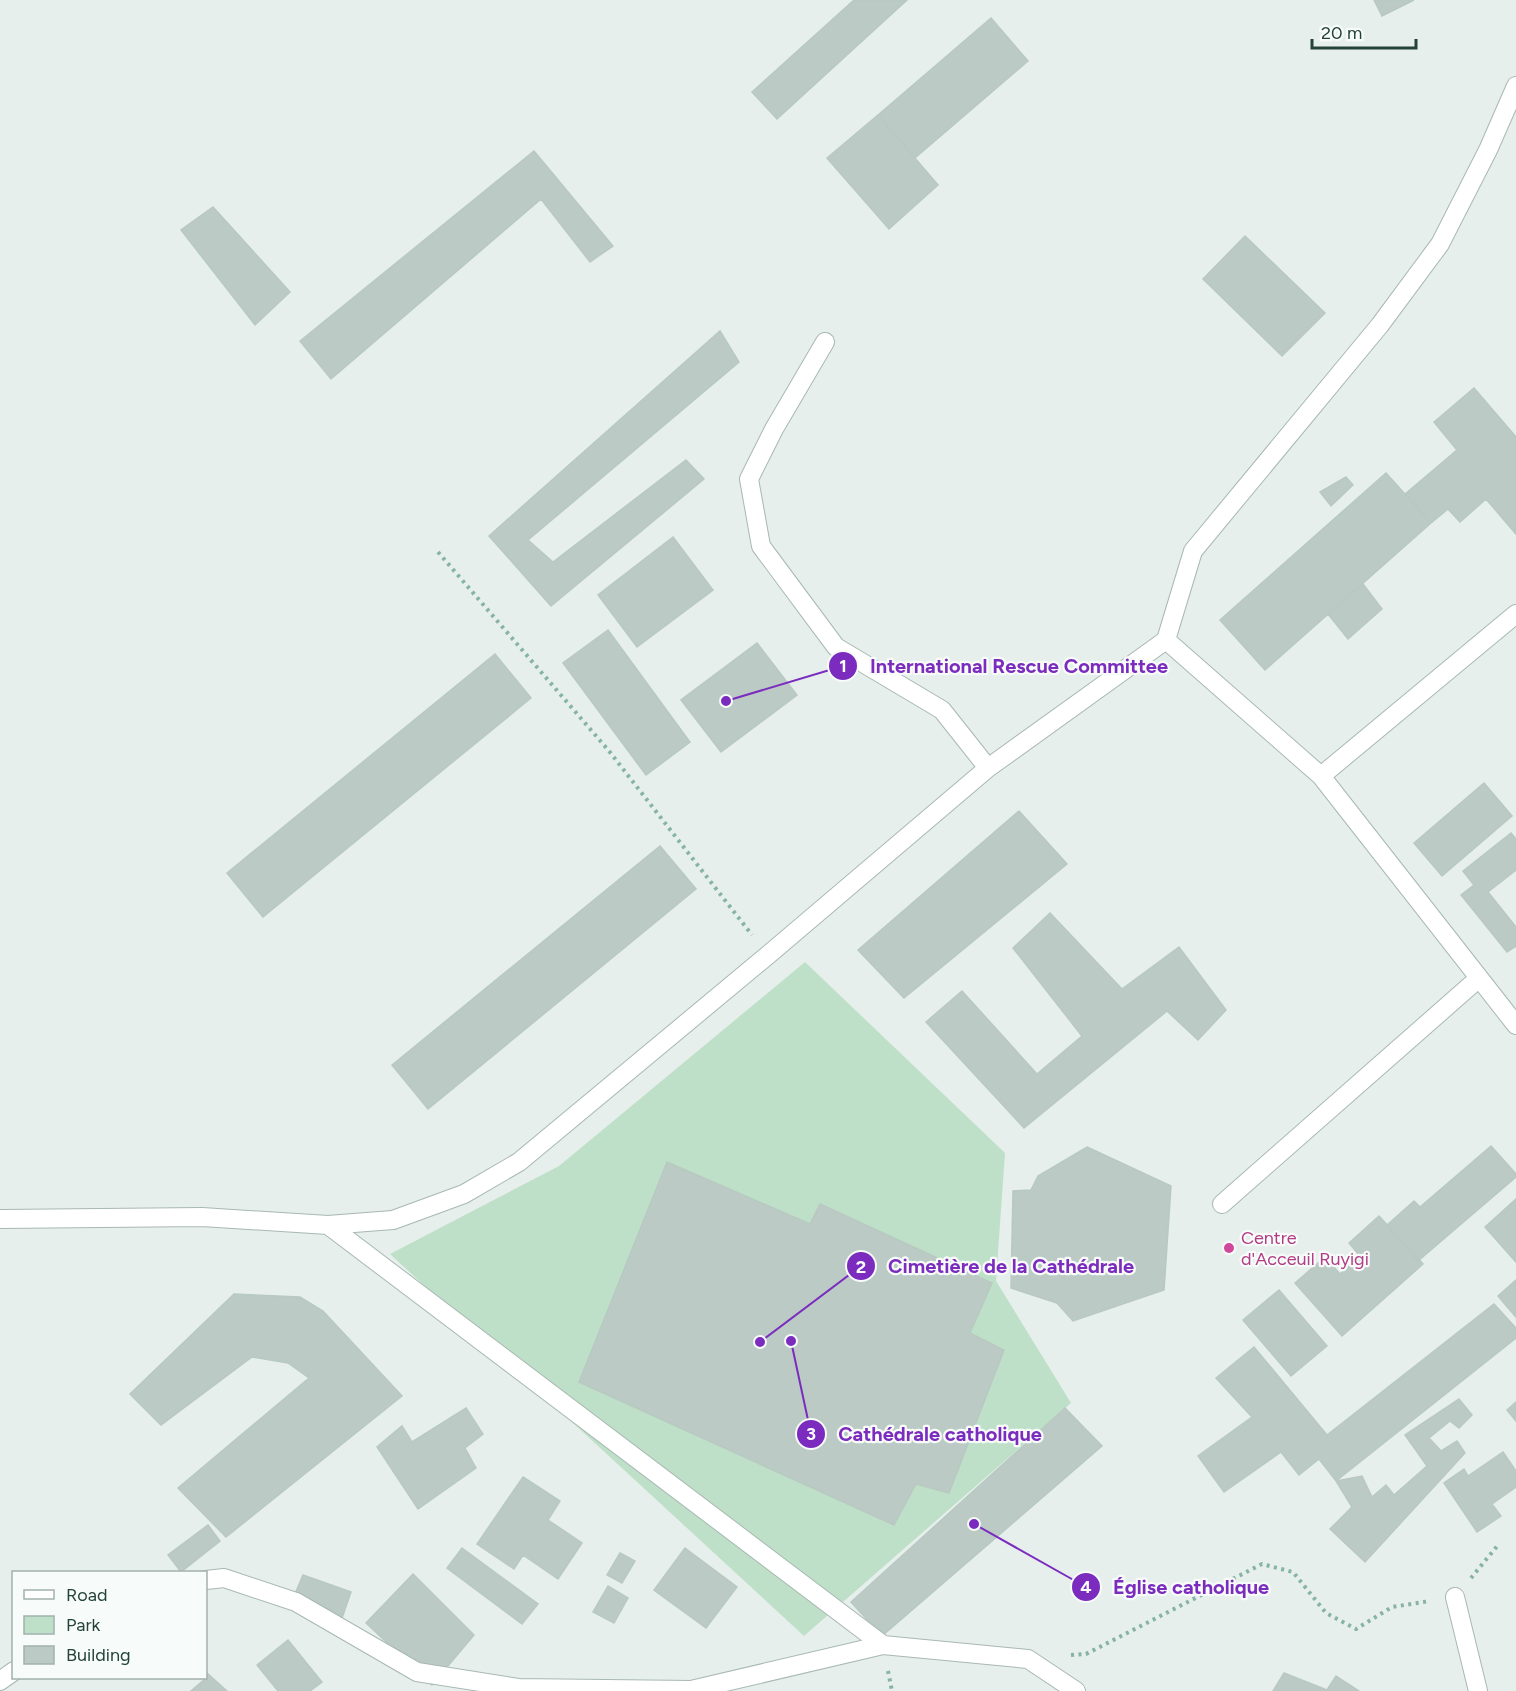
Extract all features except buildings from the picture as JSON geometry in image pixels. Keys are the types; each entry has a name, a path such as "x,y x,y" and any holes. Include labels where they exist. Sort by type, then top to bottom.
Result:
{"street":[{"path":"0,1219 202,1217 328,1226 393,1220 464,1194 519,1162 988,768 1166,640 1193,551 1380,326 1440,244 1488,150 1516,86"},
{"path":"825,342 774,429 749,479 761,546 836,647 942,710 988,768"},
{"path":"1322,776 1516,614"},
{"path":"1166,640 1322,776 1516,1025"},
{"path":"1222,1204 1479,978"},
{"path":"328,1226 883,1645"},
{"path":"207,1580 224,1578 296,1602 417,1672 519,1688 691,1690 883,1645 1028,1659 1076,1691"},
{"path":"1455,1597 1478,1691"}],"path":[{"path":"438,552 609,751 768,955"},
{"path":"1028,1659 1086,1654 1262,1564 1293,1572 1326,1612 1356,1629 1392,1607 1455,1597 1498,1545"}],"green space":[{"path":"805,962 1005,1153 996,1281 1071,1403 804,1636 390,1254 559,1166"}],"place":[{"name":"International Rescue Committee","path":"726,701"},
{"name":"Centre d'Acceuil Ruyigi","path":"1229,1248"},
{"name":"Cathédrale catholique","path":"791,1341"},
{"name":"Cimetière de la Cathédrale","path":"760,1342"},
{"name":"Église catholique","path":"974,1524"}]}
